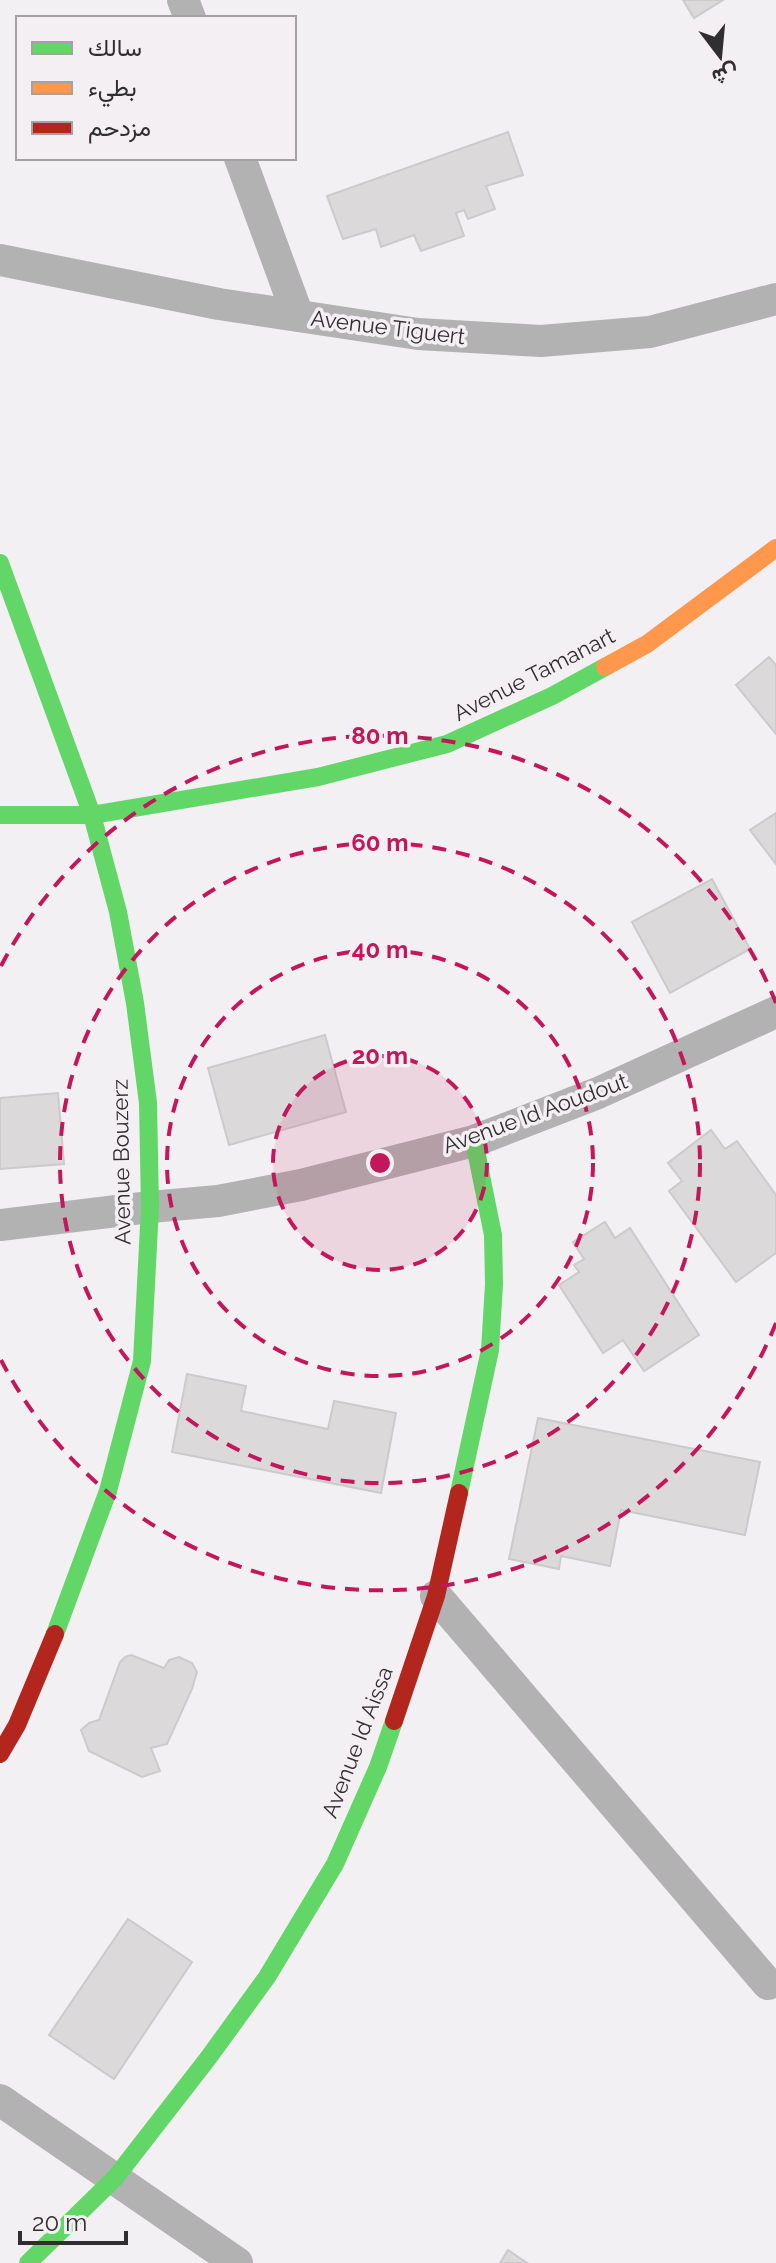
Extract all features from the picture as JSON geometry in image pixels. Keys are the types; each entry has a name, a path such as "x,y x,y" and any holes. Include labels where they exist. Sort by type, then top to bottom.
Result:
{"street":[{"path":"241,160 298,316"},
{"name":"Avenue Tiguert","path":"0,260 219,304 418,334 541,341 650,332 776,299"},
{"name":"Avenue Tamanart","path":"0,815 92,815 318,777 447,744 552,696 647,644 776,548"},
{"name":"Avenue Bouzerz","path":"0,563 92,815 118,912 135,1003 148,1103 150,1207 142,1361 108,1491 71,1595 17,1725 0,1754"},
{"name":"Avenue Id Aoudout","path":"0,1225 218,1201 301,1185 474,1141 598,1093 776,1012"},
{"name":"Avenue Id Aissa","path":"28,2263 115,2178 267,1977 335,1864 378,1767 436,1596 490,1350 493,1235 474,1141"},
{"path":"436,1596 768,1984"},
{"path":"0,2100 237,2263"}],"building":[{"path":"683,0 723,0 694,18"},
{"path":"508,132 523,175 486,186 495,209 468,219 464,210 456,213 464,236 421,251 414,235 381,247 376,229 343,239 327,196"},
{"path":"769,657 776,665 776,734 736,685"},
{"path":"776,813 776,864 750,830"},
{"path":"712,879 750,949 670,993 632,922"},
{"path":"325,1035 346,1112 229,1145 208,1068"},
{"path":"58,1093 64,1164 0,1169 0,1098"},
{"path":"711,1130 725,1149 737,1141 776,1195 776,1253 736,1282 669,1191 682,1181 668,1163"},
{"path":"605,1222 615,1238 630,1228 699,1335 644,1371 623,1340 603,1353 559,1285 579,1272 574,1265 584,1259 573,1242"},
{"path":"187,1374 246,1386 241,1411 328,1429 334,1401 396,1413 381,1493 172,1452"},
{"path":"538,1418 760,1462 745,1535 621,1510 610,1566 561,1556 559,1569 509,1559"},
{"path":"131,1655 164,1668 169,1660 179,1657 192,1663 197,1672 167,1744 151,1748 160,1771 142,1777 89,1751 81,1730 99,1720 120,1662"},
{"path":"128,1919 192,1962 114,2079 49,2035"},
{"path":"508,2250 527,2263 500,2263"}],"traffic: fast":[{"path":"0,563 92,815 118,912 135,1003 148,1103 150,1207 142,1361 108,1491 55,1634"},
{"path":"0,815 92,815 318,777 447,744 552,696 605,667"},
{"path":"459,1493 490,1350 494,1284 493,1235 474,1141"},
{"path":"28,2263 115,2178 267,1977 335,1864 378,1767 394,1721"}],"traffic: slow":[{"path":"605,667 647,644 776,548"}],"traffic: jam":[{"path":"394,1721 436,1596 459,1493"},
{"path":"0,1754 17,1725 55,1634"}]}
